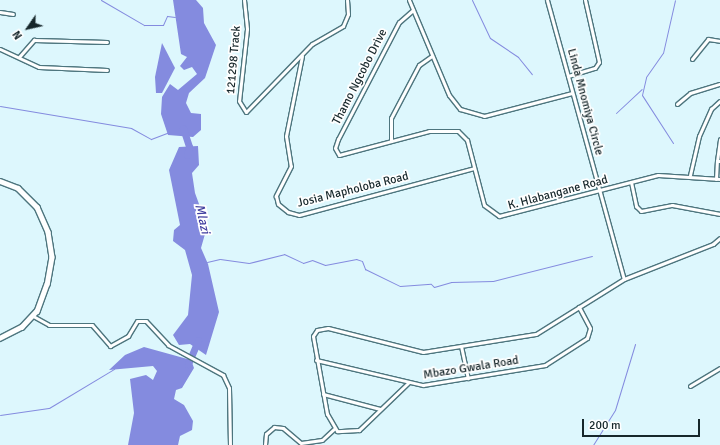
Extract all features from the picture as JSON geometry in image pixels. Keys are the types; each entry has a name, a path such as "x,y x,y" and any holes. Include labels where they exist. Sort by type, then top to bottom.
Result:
{"street":[{"name":"121298 Track","path":"244,0 247,29 239,101 242,110 247,112 302,56"},
{"path":"302,56 314,43 343,26 348,14 347,0"},
{"path":"409,0 452,102 474,115 498,113 572,93"},
{"name":"Linda Mnomiya Circle","path":"547,0 624,279"},
{"path":"568,76 595,68 599,62 585,0"},
{"name":"Thamo Ngcobo Drive","path":"341,156 335,150 338,139 399,22 413,10"},
{"path":"0,12 13,14"},
{"path":"692,59 708,39 720,41"},
{"path":"19,57 34,40 107,42"},
{"path":"0,49 45,69 107,70"},
{"name":"Josia Mapholoba Road","path":"302,56 286,136 291,166 276,196 278,204 288,212 300,215 474,168"},
{"path":"391,141 391,118 419,65 432,56"},
{"path":"677,104 690,93 720,84"},
{"path":"690,175 699,136 711,109 720,101"},
{"name":"K. Hlabangane Road","path":"341,156 429,131 458,131 467,140 484,205 499,216 658,175 690,175 718,179"},
{"path":"718,179 720,139"},
{"path":"0,181 18,188 32,199 48,232 50,273 34,316 18,330 0,338"},
{"path":"631,182 636,206 641,211 672,205 720,214"},
{"path":"334,429 323,394 313,336 323,328 420,352 536,334 624,279 713,244 720,238"},
{"name":"Mbazo Gwala Road","path":"316,360 423,386 556,361 582,344 589,334 587,319 579,307"},
{"path":"34,316 49,325 92,325 110,346 124,339 137,321 143,320 162,340 217,370 228,385 230,445"},
{"path":"462,346 468,378"},
{"path":"690,386 720,368"},
{"path":"334,429 356,432 408,383"},
{"path":"323,394 380,409"},
{"path":"265,445 266,434 274,427 285,429 301,443 322,440 334,429"}],"water":[{"path":"173,0 196,0 203,8 204,23 216,45 205,78 189,93 186,103 191,113 201,114 201,130 193,137 168,135 161,114 162,97 170,84 178,90 197,74 192,67 184,70 180,66 187,57 181,54"},
{"path":"162,43 175,68 162,93 156,93 155,77"},
{"path":"198,146 199,165 192,173 195,193 203,215 205,234 201,248 208,264 219,312 206,355 190,344 179,345 173,335 188,315 192,275 185,250 173,241 174,230 180,225 169,170 179,147"},
{"path":"144,347 191,360 194,368 182,388 176,390 174,399 184,405 193,421 192,430 180,436 178,445 128,445 134,413 130,379 146,375 153,380 157,371 153,366 109,370 125,355"}],"waterway":[{"path":"101,0 144,25 163,25 167,16 175,17"},
{"path":"472,0 490,38 518,57 532,74"},
{"path":"673,143 642,95 646,77 663,53 675,0"},
{"path":"616,113 642,89"},
{"path":"0,106 131,128 151,139 169,132"},
{"name":"Mlazi","path":"183,128 189,147 187,155"},
{"path":"207,262 220,259 249,263 284,254 303,263 312,260 325,265 356,259 362,261 365,269 400,286 431,284 434,287 451,282 493,281 592,256"},
{"name":"Mlazi","path":"188,364 198,340"},
{"path":"593,445 615,410 635,344"},
{"path":"0,415 49,408 114,369"}]}
